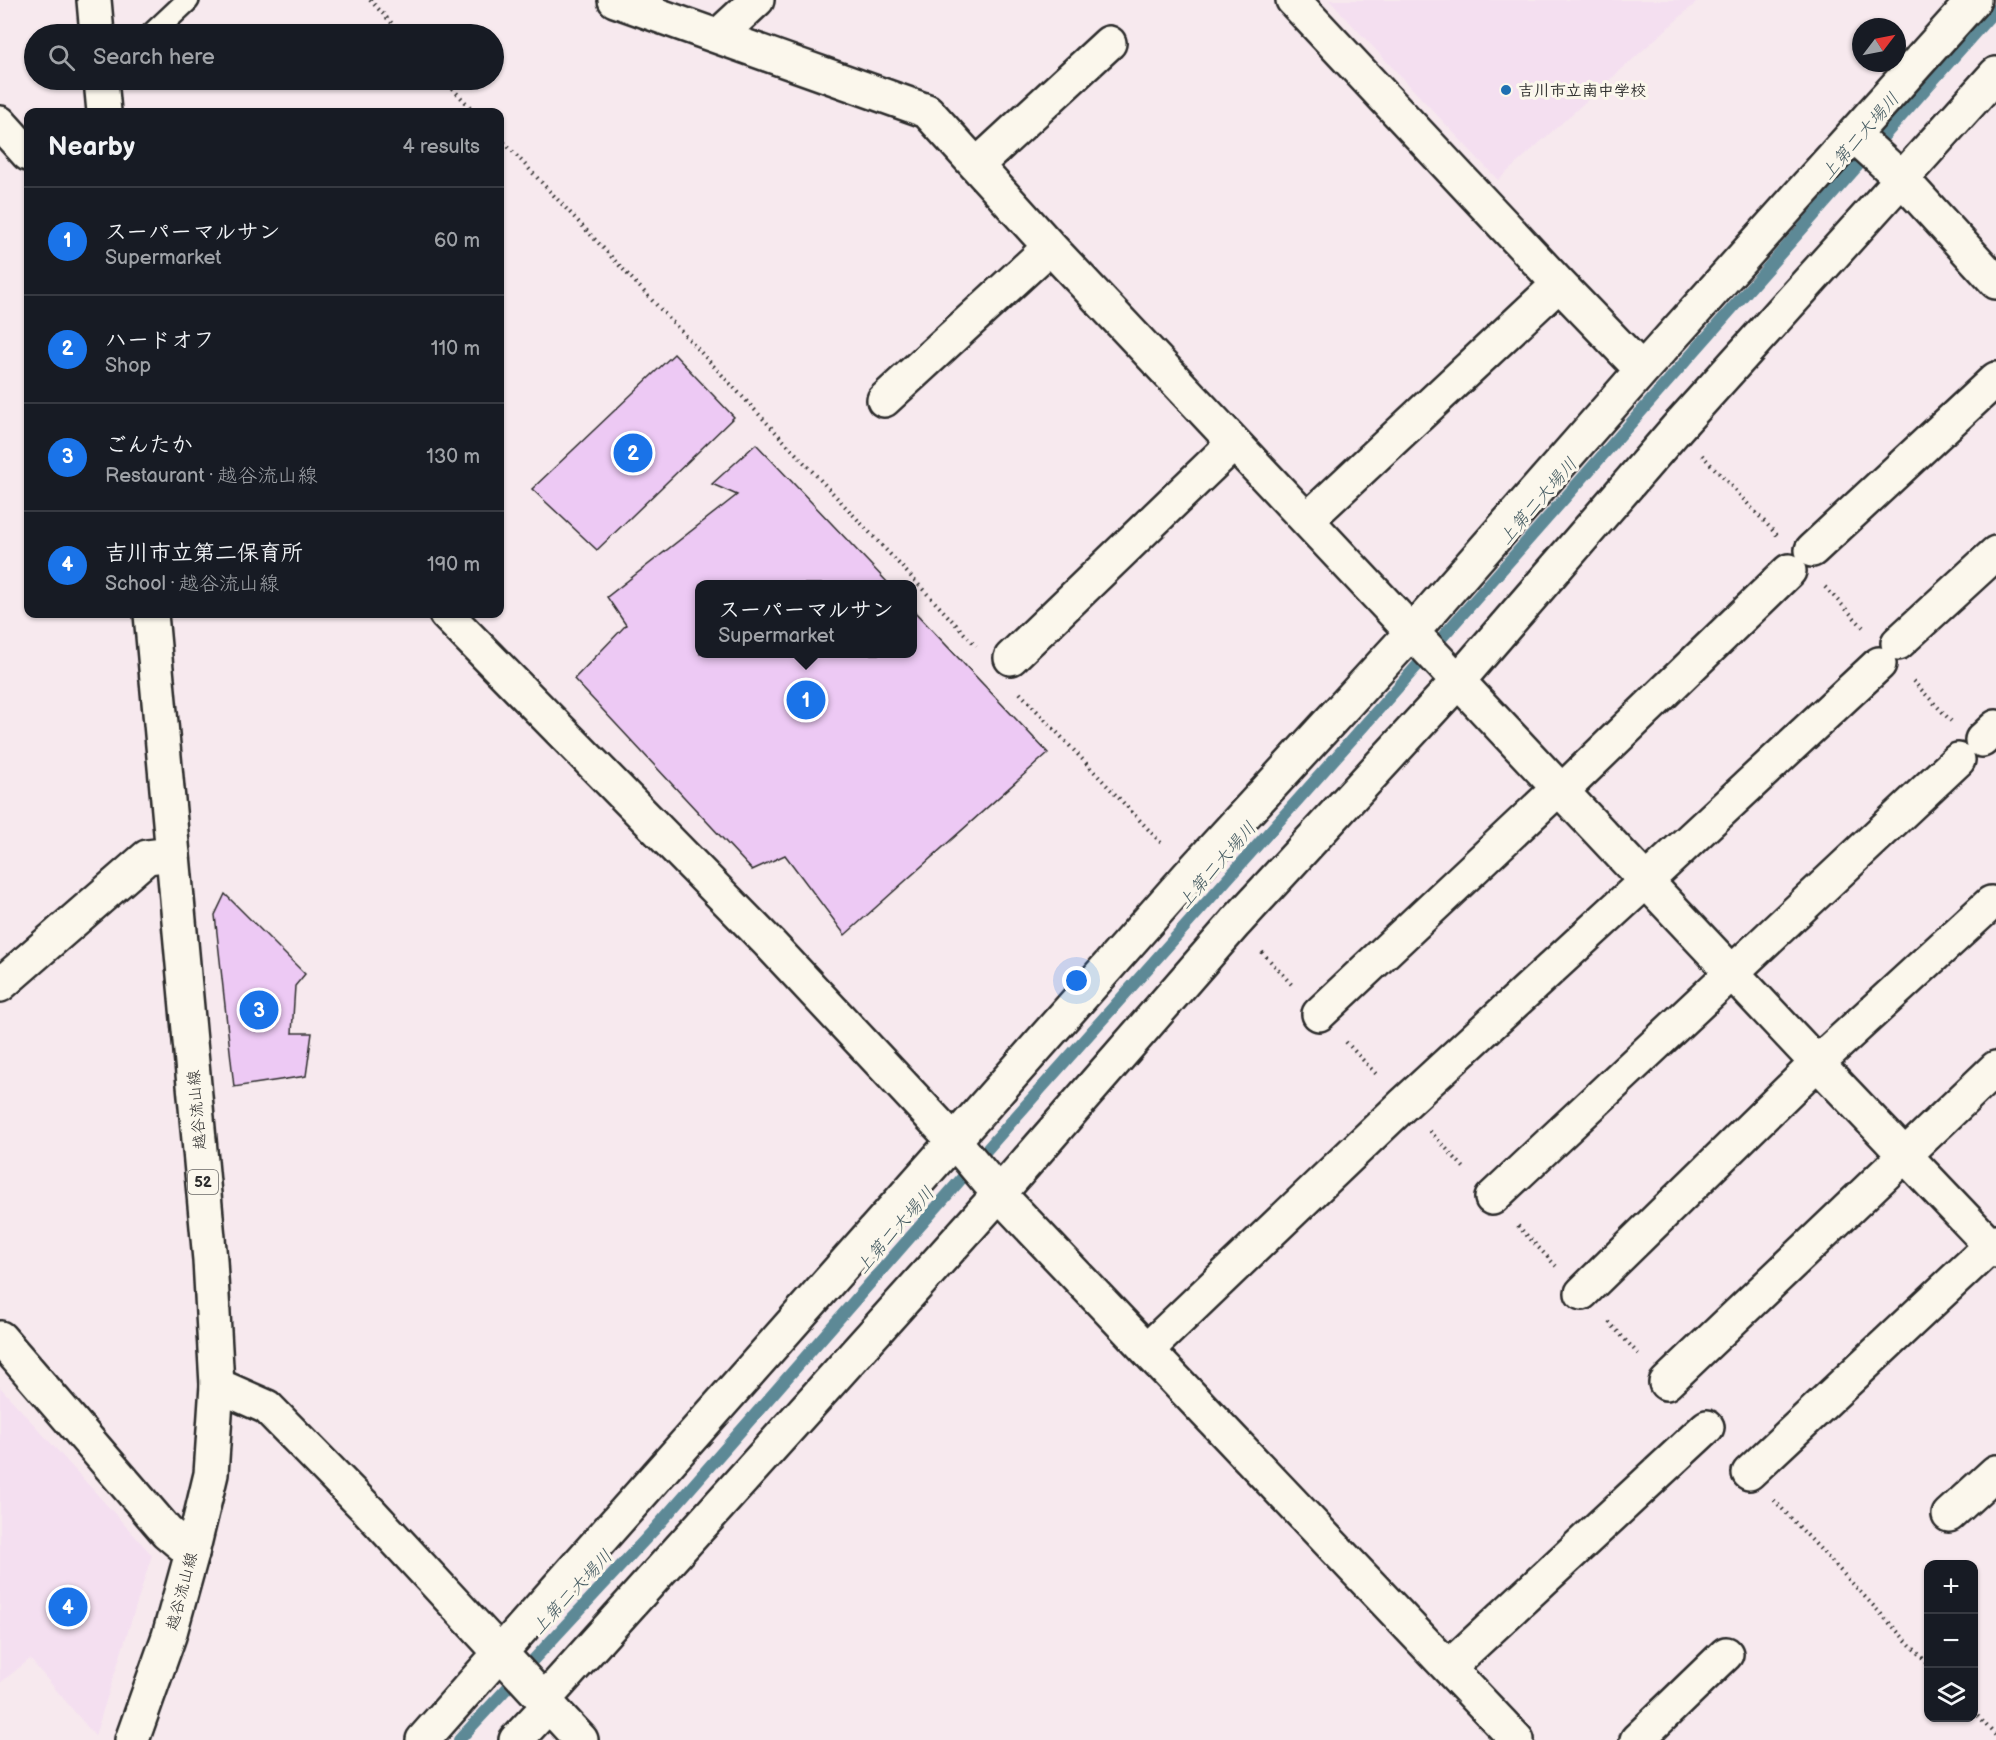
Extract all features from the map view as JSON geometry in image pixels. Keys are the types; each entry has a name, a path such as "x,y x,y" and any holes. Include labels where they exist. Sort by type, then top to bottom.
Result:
{"street":[{"path":"94,0 96,24"},
{"path":"615,0 927,111 1050,247 1234,443 1817,1063 1994,1246 1749,1473"},
{"path":"718,36 757,0"},
{"path":"1293,0 1642,370"},
{"path":"423,1740 1190,874 1413,631 1642,370 1974,0"},
{"path":"977,165 1109,43"},
{"path":"516,1740 546,1703 999,1194 1234,923 1458,681 1677,428 1996,74"},
{"path":"102,90 104,108"},
{"path":"0,123 24,150"},
{"path":"1854,135 1902,179 1996,282"},
{"path":"884,400 1050,247"},
{"path":"1307,520 1559,284"},
{"path":"1319,1014 1560,789 1795,554 1996,379"},
{"path":"1011,658 1234,443"},
{"path":"1148,1349 1404,1104 1646,881 1894,660 1996,553"},
{"name":"越谷流山線","path":"132,1740 169,1636 211,1474 217,1385 210,1260 151,618"},
{"path":"450,618 769,943 955,1142 999,1194 1517,1740"},
{"path":"1492,1198 1733,973 1973,739"},
{"path":"0,985 147,857 173,854"},
{"path":"1582,1293 1817,1063 1991,903"},
{"path":"1666,1383 1996,1068"},
{"path":"0,1338 167,1532 192,1553"},
{"path":"217,1385 267,1407 369,1511 581,1740"},
{"path":"1449,1667 1707,1427"},
{"path":"1948,1515 1996,1472"},
{"path":"1637,1740 1726,1654"}],"lane":[{"path":"163,24 189,0"}],"path":[{"path":"370,0 393,24"},
{"path":"454,90 471,108"},
{"path":"504,142 914,580"},
{"path":"1677,428 1795,554"},
{"path":"917,583 979,649"},
{"path":"1824,586 1865,630"},
{"path":"1894,660 1973,739"},
{"path":"1020,692 1190,874"},
{"path":"1978,1716 1996,1736"}],"shaded area":[{"name":"吉川市立南中学校","path":"1329,0 1699,0 1498,180"},
{"path":"0,1387 152,1555 95,1736 30,1659 0,1683"}],"building":[{"path":"674,354 734,417 597,550 532,489"},
{"path":"756,444 885,580 695,580 695,658 917,658 917,614 1048,753 845,935 785,855 752,870 574,679 626,625 607,597 737,495 712,484"},
{"path":"225,894 305,974 295,986 292,1033 312,1033 306,1076 234,1087 215,915"}],"waterway":[{"name":"上第二大場川","path":"459,1740 653,1531 1012,1121 1996,9"}],"place":[{"name":"吉川市立南中学校","path":"1506,90"},
{"name":"ハードオフ","path":"633,453"},
{"name":"スーパーマルサン","path":"806,700"},
{"name":"ごんたか","path":"259,1010"},
{"name":"吉川市立第二保育所","path":"68,1607"}]}
